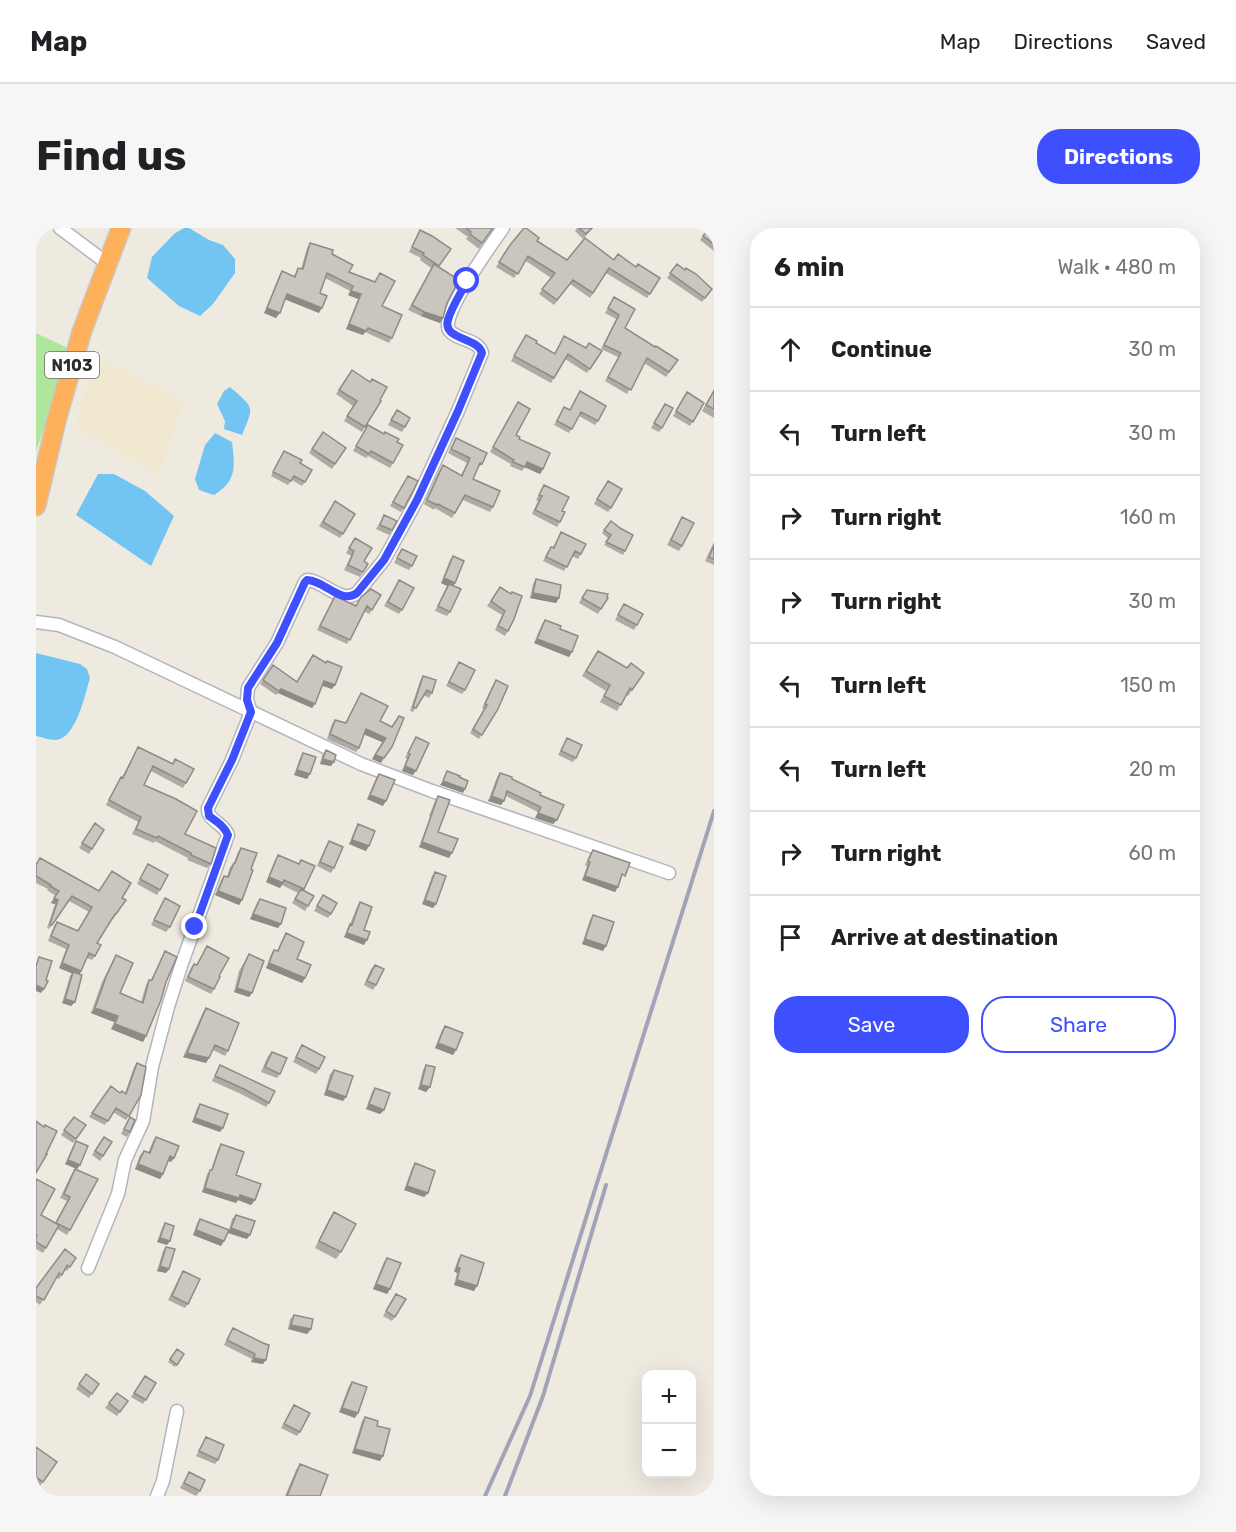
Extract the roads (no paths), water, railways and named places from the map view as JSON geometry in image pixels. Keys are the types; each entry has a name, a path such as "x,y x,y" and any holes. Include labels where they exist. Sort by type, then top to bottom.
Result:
{"highway":[{"name":"N103","path":"36,506 57,418 82,331 121,228"}],"street":[{"path":"60,228 108,264"},
{"path":"88,1268 118,1194 125,1160 143,1121 152,1067 168,1007 228,835 222,825 209,816 208,808 232,760 251,712 247,700 248,688 277,643 307,580 314,580 325,588 352,597 384,560 417,500 482,353 481,348 477,345 450,331 447,326 448,319 467,281 503,228"},
{"path":"36,622 59,625 106,644 361,764 669,873"},
{"path":"157,1496 163,1481 177,1411"}],"water":[{"path":"184,228 189,228 223,245 235,259 235,273 213,304 200,316 179,306 147,278 152,257 174,234"},
{"path":"230,387 250,408 249,418 242,435 224,429 225,421 217,404 224,391"},
{"path":"215,433 232,442 234,466 227,484 214,495 199,490 195,479 205,445"},
{"path":"98,474 114,474 145,491 174,516 151,566 76,515"},
{"path":"36,653 80,664 87,669 90,678 74,725 69,733 55,740 36,736"}],"railway":[{"path":"485,1496 530,1396 714,811"},
{"path":"505,1496 543,1396 606,1185"}]}
